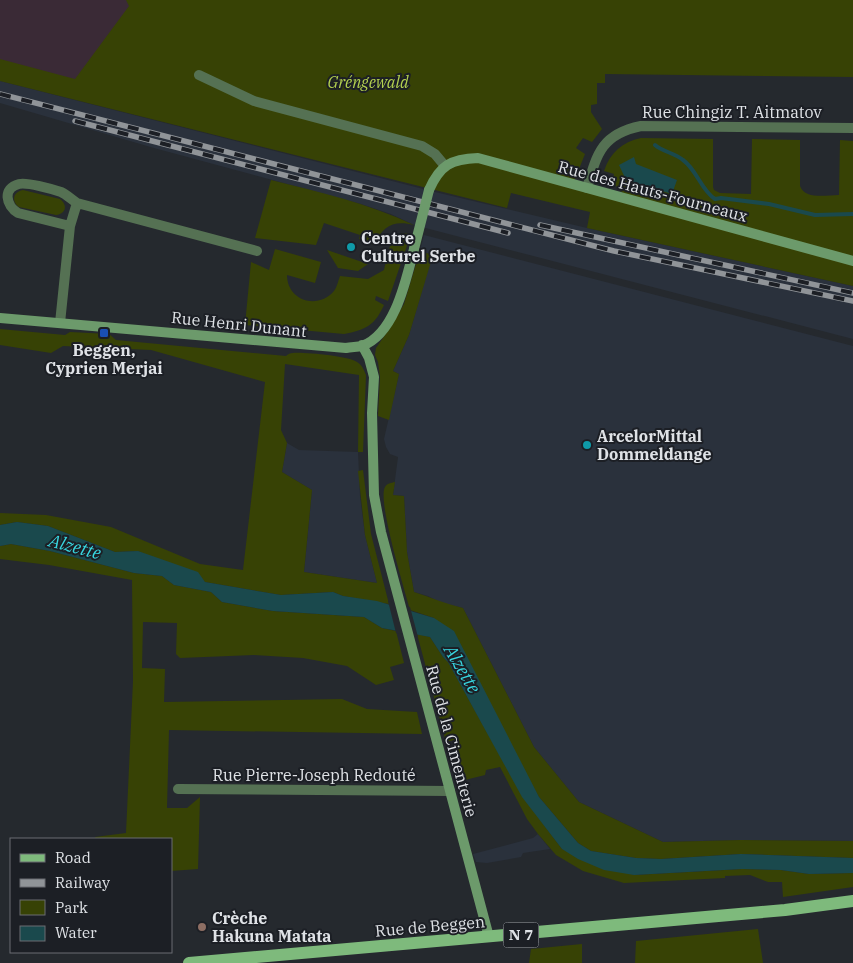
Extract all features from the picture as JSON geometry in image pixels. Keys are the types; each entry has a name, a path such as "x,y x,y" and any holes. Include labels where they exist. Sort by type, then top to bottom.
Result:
{"main road":[{"name":"Rue des Hauts-Fourneaux","path":"446,166 461,158 478,158 853,260"},
{"path":"362,345 376,336 388,321 399,302 429,190 435,175 446,166"},
{"name":"Rue Henri Dunant","path":"0,318 329,348 346,348 362,345"},
{"name":"Rue de la Cimenterie","path":"362,345 369,358 374,377 372,413 374,495 381,532 394,588 490,938"},
{"name":"Rue de Beggen","path":"189,963 490,938 785,910 853,901"}],"street":[{"path":"199,75 254,101 422,146 435,154 446,166"},
{"name":"Rue Chingiz T. Aitmatov","path":"587,188 596,157 604,145 615,135 627,129 642,126 853,128"},
{"path":"70,226 18,213 12,209 4,194 17,184 25,183 62,193 76,204 257,250"},
{"path":"60,323 70,226 76,204"},
{"name":"Rue Pierre-Joseph Redouté","path":"178,789 450,791"}],"shaded area":[{"path":"0,0 217,0 186,124 0,70"},
{"path":"0,81 435,192 587,228 853,286 853,339 414,225 391,214 361,204 154,148 0,103"},
{"path":"424,235 853,346 853,841 741,840 663,842 579,802 534,747 463,608 441,603 428,596 414,592 407,552 404,496 393,495 398,457 390,454 384,439 399,374 393,371 409,335 432,255 420,251"},
{"path":"287,443 299,450 358,452 360,496 365,535 377,583 304,572 312,490 282,472"},
{"path":"538,834 550,849 523,853 521,857 487,863 476,862 473,854 533,838"}],"green space":[{"name":"Gréngewald","path":"126,0 853,0 853,77 605,74 605,83 597,83 597,104 591,105 591,112 602,129 592,142 583,138 576,148 585,154 573,184 629,199 612,182 614,174 604,171 613,154 623,145 641,138 713,139 714,190 720,193 751,194 752,139 800,140 800,186 811,195 839,195 840,140 853,141 853,286 587,228 590,212 511,193 507,208 0,81 0,59 75,79 129,6"},
{"path":"271,180 361,204 414,225 400,223 389,226 377,238 374,245 359,239 360,235 324,223 316,245 255,238"},
{"path":"23,190 60,199 63,201 65,209 62,213 56,215 19,207 16,205 14,197"},
{"path":"401,233 411,234 388,301 376,296 375,300 384,305 369,326 344,334 245,325 251,262 269,270 275,249 321,262 315,283 287,275 288,284 298,296 304,300 320,300 334,291 340,276 368,279 384,270 391,244"},
{"path":"327,250 368,264 358,271 338,268"},
{"path":"420,251 433,255 409,335 393,371 399,374 389,420 378,416 380,377 375,355 376,348 404,304"},
{"path":"0,329 65,335 70,332 109,334 116,340 286,356 292,353 316,354 336,356 359,363 366,375 363,452 358,452 359,375 285,364 281,430 287,443 282,472 312,490 304,572 377,583 365,535 358,471 363,470 371,534 389,604 343,596 333,592 281,595 205,582 138,551 115,552 48,526 17,522 0,525 0,513 46,515 111,527 200,564 243,570 265,382 151,350 63,346 51,353 0,345"},
{"path":"395,482 393,495 404,496 407,552 414,592 463,608 534,747 579,802 663,842 741,840 853,841 853,858 741,854 661,859 636,858 591,851 578,843 539,797 434,618 410,610 385,509 385,487"},
{"path":"11,544 50,551 134,573 162,576 174,585 211,592 222,602 273,611 364,617 382,628 396,631 404,663 390,667 394,680 376,685 347,666 303,658 254,655 180,658 176,654 177,623 143,622 142,668 165,669 164,702 342,699 367,709 417,712 422,734 169,730 167,808 187,808 200,797 198,869 172,871 172,838 96,838 126,833 133,681 132,580 49,565 0,559 0,546"},
{"path":"417,634 430,637 448,662 523,797 562,849 634,875 742,869 781,870 809,874 853,873 853,887 783,897 782,882 768,882 750,875 624,883 583,871 556,855 538,834 527,819 500,767 486,770 485,775 465,780 454,740 446,742"},
{"path":"758,929 763,963 635,963 636,941"},
{"path":"582,944 582,963 529,963 531,949"}],"water":[{"path":"634,157 636,164 677,180 672,194 626,180 619,165"},
{"name":"Alzette","path":"17,522 48,526 115,552 138,551 198,572 205,582 281,595 333,592 343,596 377,601 434,618 454,631 539,797 578,843 591,851 636,858 661,859 741,854 853,858 853,873 809,874 781,870 742,869 634,875 604,870 578,859 562,849 522,797 448,662 430,637 382,628 364,617 273,611 222,602 211,592 174,585 162,576 134,573 50,551 11,544 0,546 0,525"}],"pier":[{"path":"388,601 410,607 418,637 396,633"}],"waterway":[{"path":"655,145 688,164 706,191 715,199 721,198 769,204 815,215 853,214"}],"railway":[{"path":"0,94 614,251 853,301"},
{"path":"75,121 508,233"},
{"path":"540,225 853,293"}],"place":[{"name":"Centre Culturel Serbe","path":"351,247"},
{"name":"Beggen, Cyprien Merjai","path":"104,333"},
{"name":"ArcelorMittal Dommeldange","path":"587,445"},
{"name":"Crèche Hakuna Matata","path":"202,927"}]}
